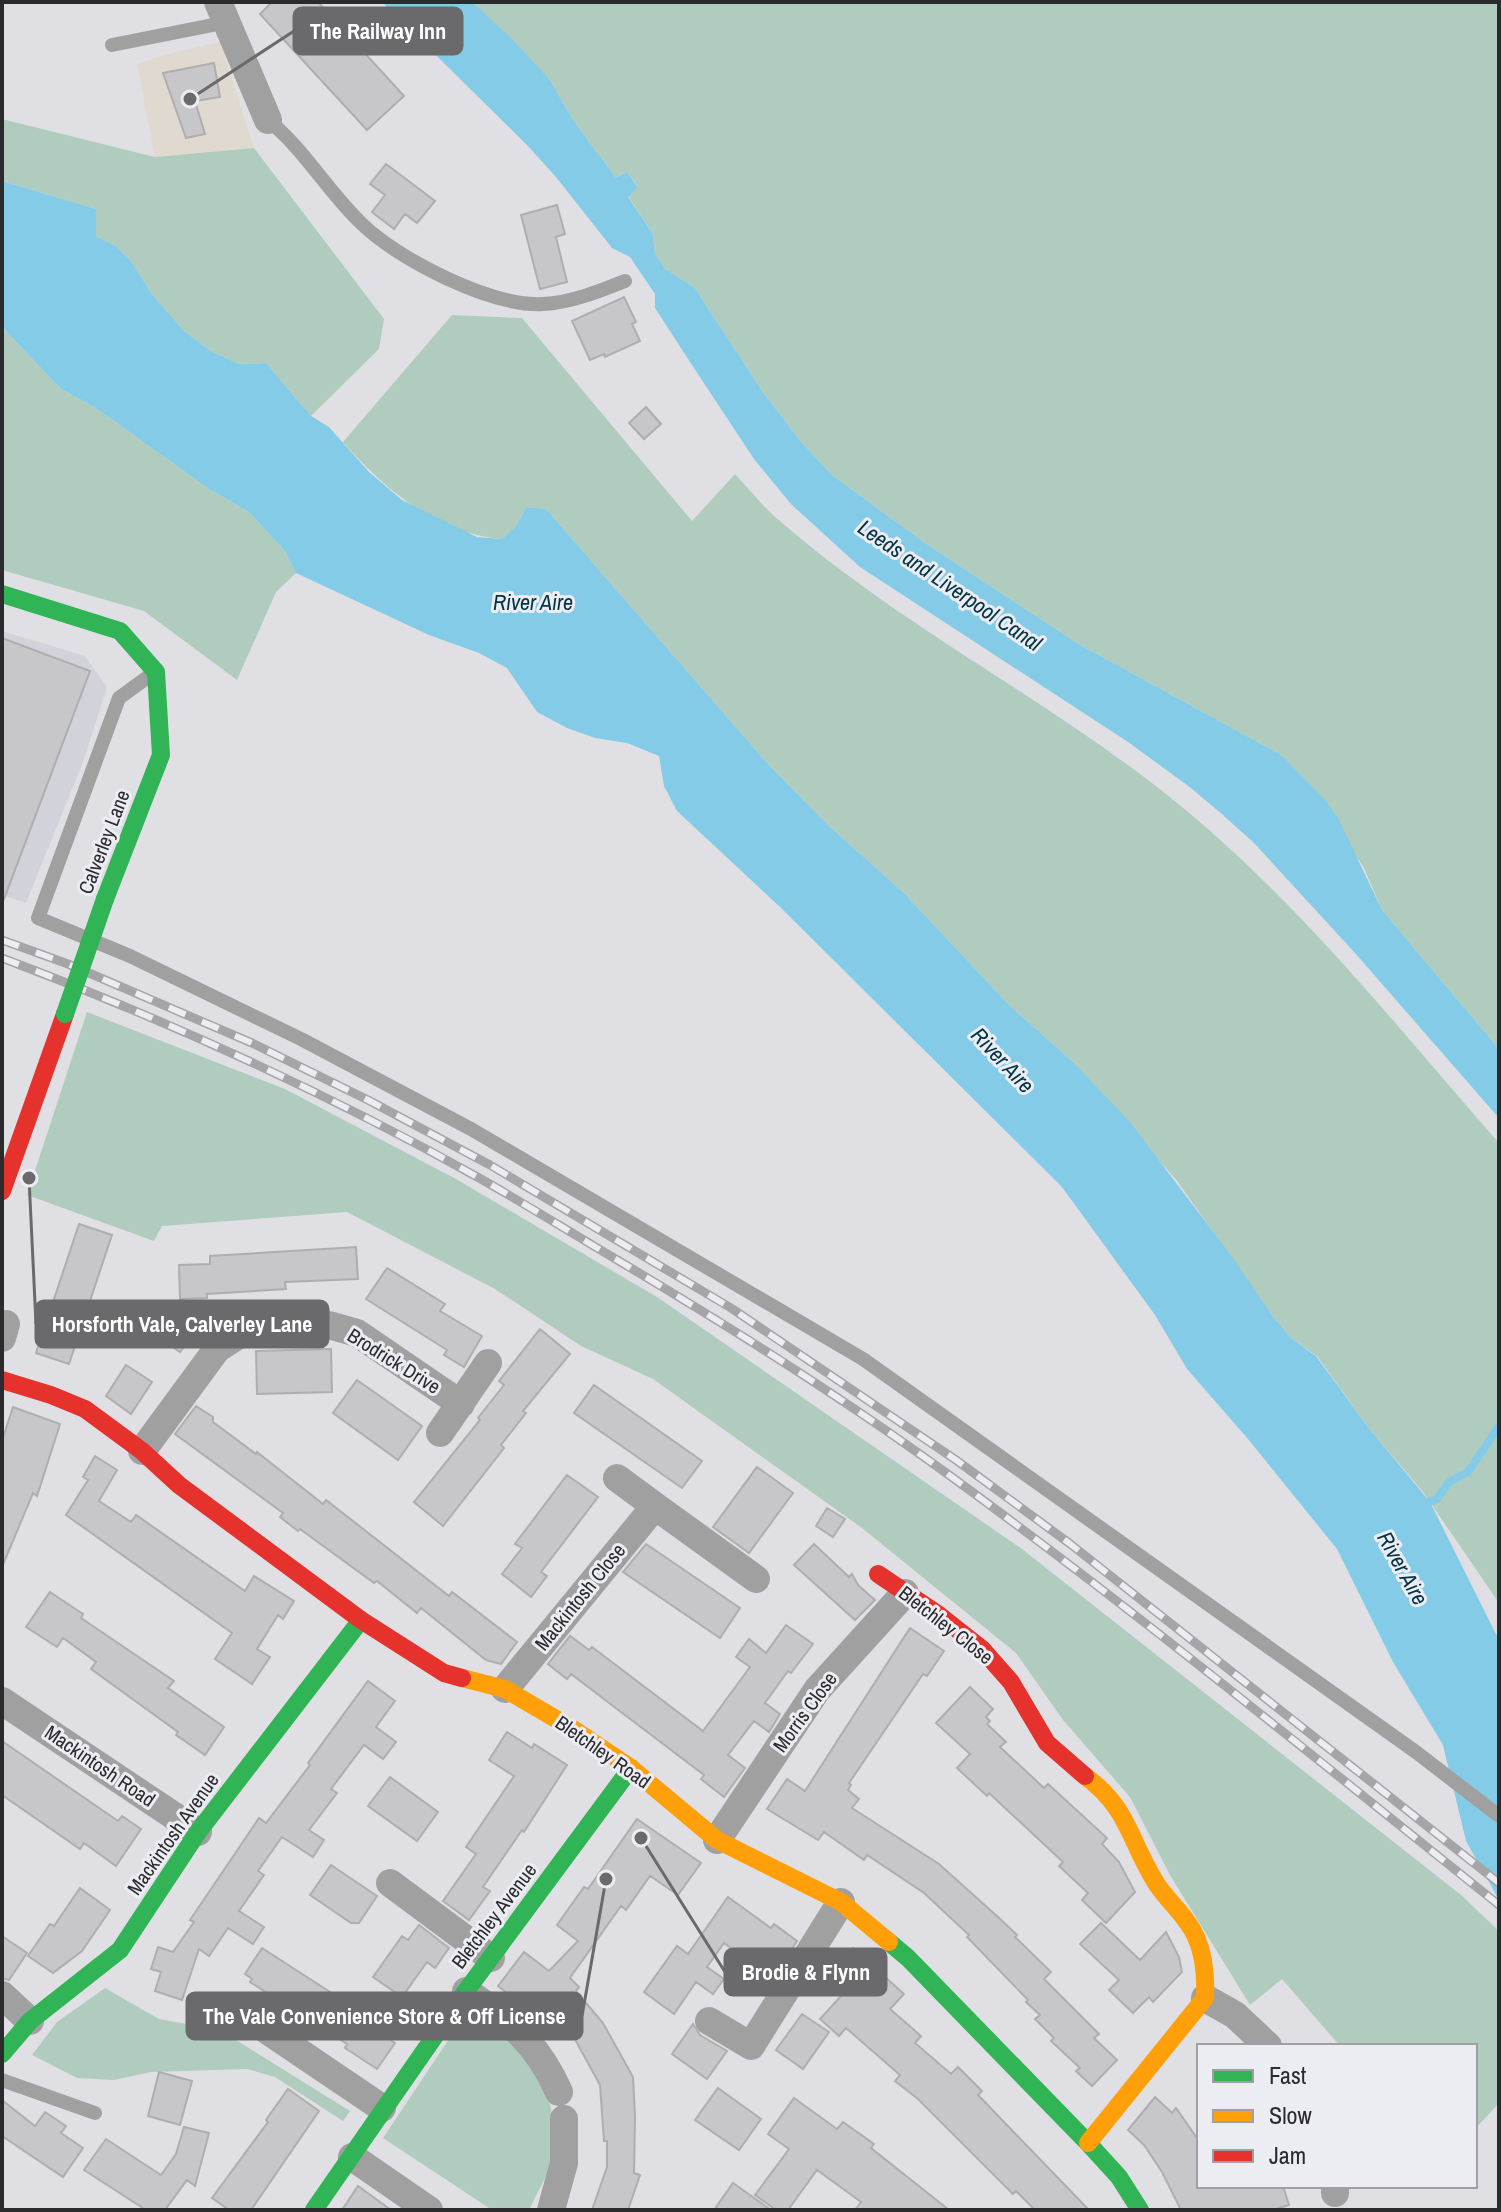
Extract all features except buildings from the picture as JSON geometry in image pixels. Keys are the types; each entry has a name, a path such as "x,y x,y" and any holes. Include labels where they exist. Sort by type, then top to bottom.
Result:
{"street":[{"path":"223,12 268,120"},
{"path":"2,594 120,631 156,672"},
{"name":"Calverley Lane","path":"2,1191 15,1117 65,1014 105,899 161,755 156,672"},
{"name":"Brodrick Drive","path":"142,1451 217,1349 261,1326 329,1325 357,1333 461,1404"},
{"name":"Brodrick Drive","path":"440,1433 488,1363"},
{"name":"Bletchley Road","path":"2,1380 85,1409 142,1451 179,1485 361,1620 444,1673 505,1689 631,1768 717,1840 841,1902 908,1958 1088,2143 1119,2177 1140,2210"},
{"path":"617,1478 756,1579"},
{"name":"Mackintosh Close","path":"505,1689 655,1506"},
{"name":"Bletchley Close","path":"878,1574 994,1660 1015,1684 1032,1723 1049,1746 1108,1795 1121,1812 1155,1883 1190,1922 1202,1950 1207,1977 1205,1998"},
{"name":"Morris Close","path":"717,1840 817,1690 905,1593"},
{"name":"Mackintosh Avenue","path":"2,2054 30,2021 120,1950 198,1832 361,1620"},
{"name":"Mackintosh Road","path":"2,1701 198,1832"},
{"name":"Bletchley Avenue","path":"314,2210 382,2108 631,1768"},
{"path":"390,1883 491,1958"},
{"path":"709,2021 751,2046 841,1902"},
{"path":"466,1991 508,2020 525,2036 544,2062 561,2105 564,2163 551,2210"},
{"path":"2,1995 30,2021"},
{"path":"1088,2143 1205,1998 1235,2015 1266,2044"},
{"path":"268,2031 382,2108"},
{"path":"352,2157 429,2210"}],"lane":[{"path":"112,45 223,12"},
{"path":"268,120 289,137 363,226 403,254 444,276 498,299 545,304 625,281"},
{"path":"156,672 119,698 38,918 130,956 273,1025 471,1129 863,1359 1416,1752 1499,1816"},
{"path":"2,2080 95,2113"}],"shaded area":[{"path":"220,42 254,148 155,157 137,64"},
{"path":"2,631 85,656 107,687 83,762 26,903 2,895"}],"green space":[{"path":"472,2 1499,2 1499,1049 1382,910 1363,866 1281,755 1077,643 928,545 832,475 802,443 762,391 695,288 664,268 655,254 653,234 628,196 638,186 627,172 616,178 573,120 550,80"},
{"path":"2,119 155,157 254,148 384,319 379,349 311,416 266,363 239,364 211,351 184,331 152,294 131,261 116,246 96,236 96,209 2,181"},
{"path":"452,315 522,318 692,521 735,474 775,517 873,594 1067,722 1161,790 1208,829 1296,914 1379,1004 1499,1143 1499,1603 1423,1492 1368,1427 1317,1356 1291,1338 1272,1315 1177,1181 1073,1062 1008,1004 904,893 829,826 767,763 546,509 526,507 517,525 502,539 456,528 434,519 394,492 343,442"},
{"path":"2,327 61,389 96,408 209,489 249,512 284,550 296,573 276,592 237,680 144,611 2,570"},
{"path":"87,1012 285,1089 456,1179 657,1297 1022,1549 1461,1895 1499,1931 1499,2103 1477,2127 1477,2044 1338,2044 1282,1979 1250,2005 1170,1875 1130,1797 1063,1720 1016,1653 862,1528 653,1379 581,1346 495,1289 347,1212 162,1226 154,1241 27,1195"},
{"path":"105,1988 159,2019 220,2030 350,2111 343,2121 275,2077 247,2069 151,2072 114,2080 77,2078 32,2055 57,2022"},
{"path":"471,2006 505,2027 548,2094 552,2114 552,2154 547,2174 529,2210 492,2210 383,2138"}],"water":[{"name":"Leeds and Liverpool Canal","path":"382,2 472,2 510,37 550,80 573,120 616,178 627,172 638,187 628,197 653,234 655,254 664,268 695,288 762,391 802,443 832,475 928,545 1077,643 1281,755 1325,800 1338,818 1382,910 1499,1049 1499,1118 1355,953 1254,843 1223,815 1128,742 860,567 791,504 754,459 692,365 655,308 655,294 630,257 612,248 527,145"},
{"name":"River Aire","path":"2,181 96,209 96,236 116,246 131,261 152,294 184,331 211,351 239,364 266,363 311,416 329,427 369,472 402,500 477,537 502,539 517,525 526,507 546,509 767,763 829,826 904,893 1008,1004 1073,1062 1130,1122 1272,1315 1291,1338 1316,1356 1368,1427 1430,1502 1499,1640 1499,1900 1466,1841 1443,1745 1393,1662 1337,1549 1187,1369 1155,1315 1062,1187 779,906 677,811 664,786 659,756 627,743 595,738 567,728 537,712 507,668 296,573 284,550 249,512 209,489 96,408 61,389 2,327"}],"waterway":[{"path":"1421,1505 1437,1499 1449,1482 1468,1472 1499,1426"}],"railway":[{"path":"2,940 68,964 252,1043 368,1100 490,1165 731,1308 956,1460 1069,1543 1499,1883"},
{"path":"2,958 185,1032 423,1147 745,1338 869,1418 1019,1527 1227,1687 1499,1905"}],"traffic: fast":[{"path":"2,594 120,631 156,672 161,755 105,899"},
{"path":"65,1014 105,899"},
{"path":"2,2054 30,2021 120,1950 198,1832 361,1620"},
{"path":"314,2210 466,1991 631,1768"},
{"path":"889,1942 1088,2143 1119,2177 1140,2210"}],"traffic: slow":[{"path":"462,1678 505,1689 573,1729 631,1768 717,1840 841,1902 889,1942"},
{"path":"1085,1776 1111,1800 1156,1883 1192,1929 1201,1952 1205,1982 1205,1998 1088,2143"}],"traffic: jam":[{"path":"2,1191 65,1014"},
{"path":"2,1380 85,1409 142,1451 179,1485 361,1620 444,1673 462,1678"},
{"path":"878,1574 939,1615 982,1649 1011,1682 1047,1743 1085,1776"}],"place":[{"name":"The Railway Inn","path":"190,99"},
{"name":"Horsforth Vale, Calverley Lane","path":"29,1178"},
{"name":"Brodie & Flynn","path":"641,1838"},
{"name":"The Vale Convenience Store & Off License","path":"606,1879"}]}
